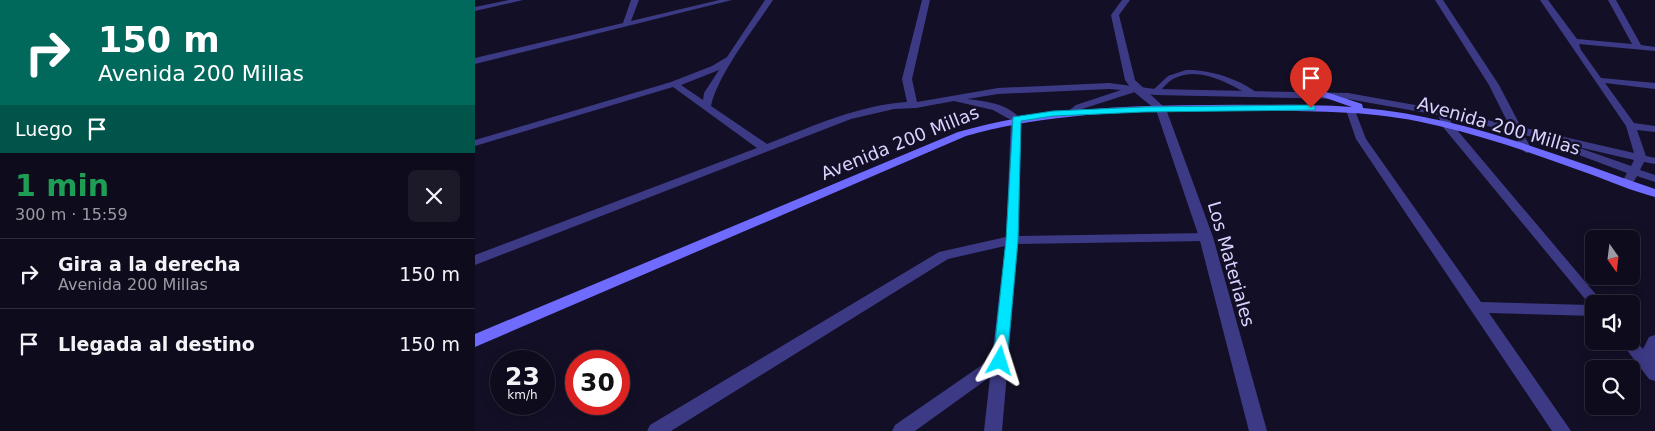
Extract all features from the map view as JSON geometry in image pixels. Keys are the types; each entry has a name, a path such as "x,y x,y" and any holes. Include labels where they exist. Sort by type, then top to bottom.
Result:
{"main road":[{"path":"1323,94 1381,112"},
{"name":"Avenida 200 Millas","path":"475,341 962,134 1016,119 1072,112 1161,109 1311,108 1381,112 1447,125 1655,193"}],"street":[{"path":"475,10 519,0"},
{"path":"626,25 635,0"},
{"path":"475,61 728,0"},
{"path":"706,106 709,93 729,58 769,0"},
{"path":"916,105 912,103 907,79 926,0"},
{"path":"1126,0 1119,7 1115,15 1129,77 1134,89 1155,101 1161,109"},
{"path":"1439,0 1495,85 1527,150"},
{"path":"1544,0 1574,41 1577,50 1597,80 1631,126 1641,156 1627,184"},
{"path":"1612,0 1638,48"},
{"path":"1574,41 1655,49"},
{"path":"475,144 674,84 715,68 729,58"},
{"path":"475,134 667,77 709,62 729,58"},
{"path":"1597,80 1655,86"},
{"path":"674,84 766,149"},
{"path":"475,260 856,115 894,106 916,105 998,91 1109,86 1155,92 1348,96 1403,104 1641,156 1655,161"},
{"path":"1072,112 1079,107 1134,89"},
{"path":"949,100 984,105 1010,113 1016,119 1012,240 993,431"},
{"name":"Los Materiales","path":"1161,109 1206,237 1258,431"},
{"path":"1351,110 1361,139 1562,431"},
{"path":"1443,113 1447,125 1589,295"},
{"path":"1631,126 1655,129"},
{"path":"1517,129 1655,179"},
{"path":"656,431 943,255 1012,240 1206,237"},
{"path":"1477,307 1585,311"},
{"path":"1650,368 1655,341"},
{"path":"1635,350 1650,368"},
{"path":"901,431 1000,361"}],"lane":[{"path":"1155,92 1175,75 1202,73 1217,76 1253,93"}],"route":[{"path":"1000,361 1012,240 1016,119 1053,114 1144,109 1311,108"}]}
